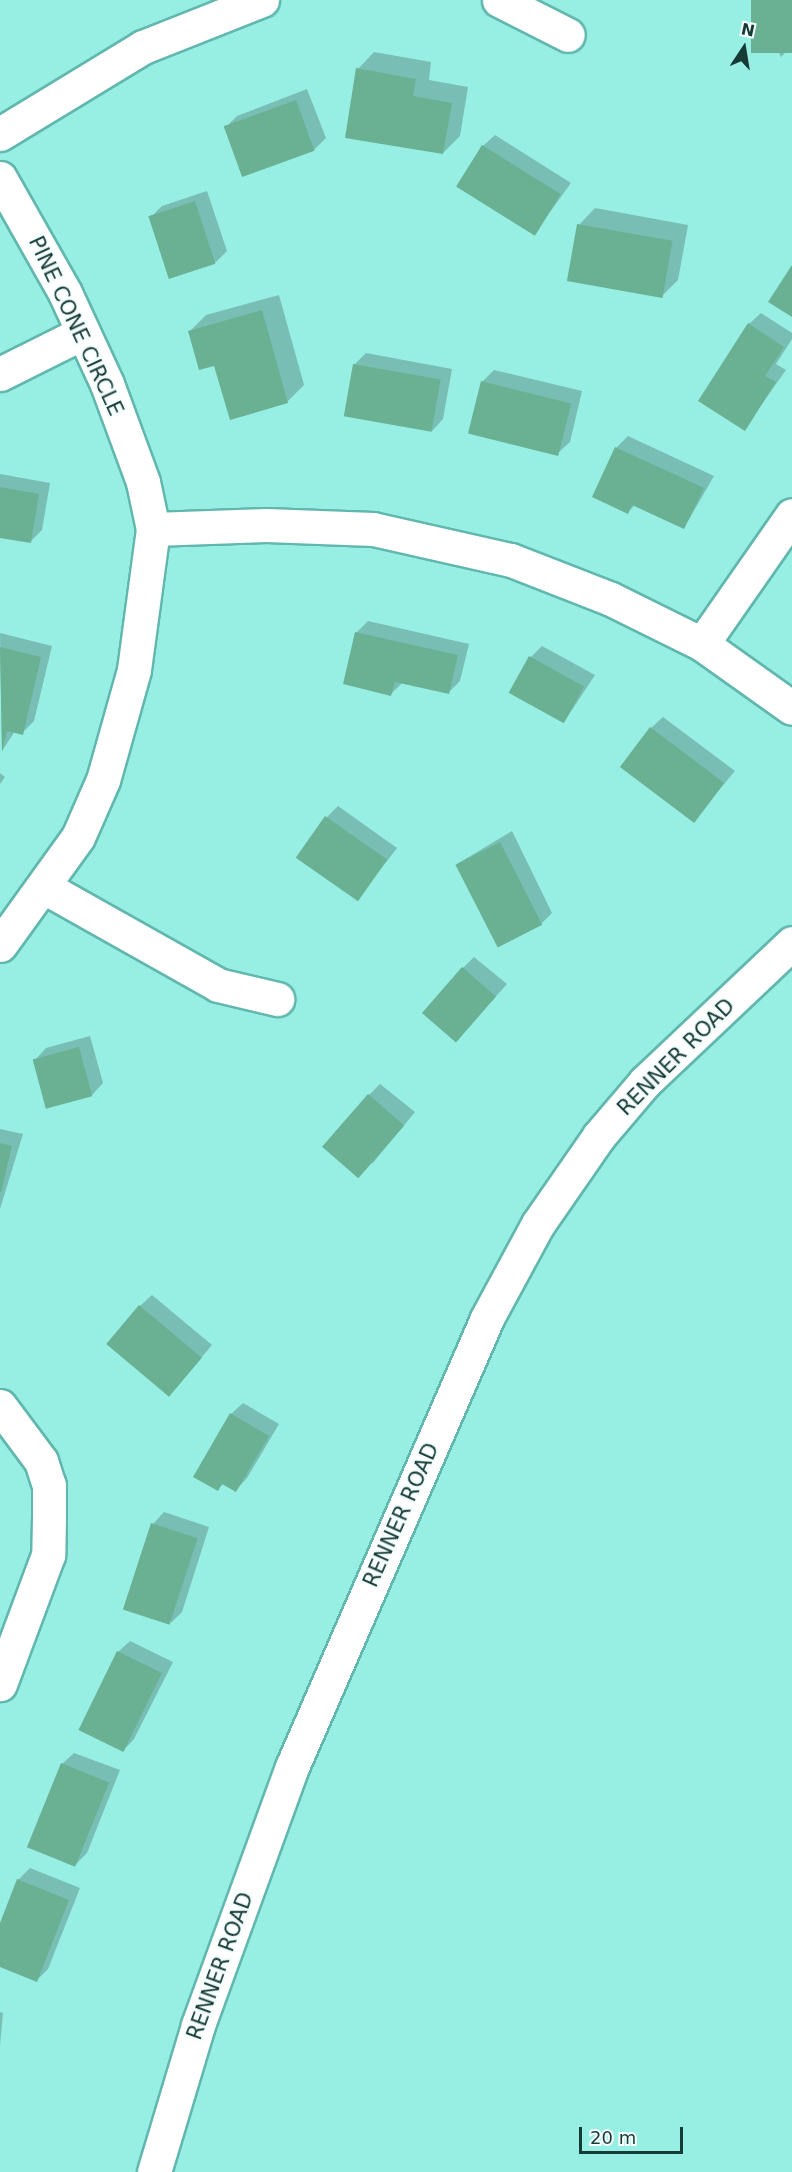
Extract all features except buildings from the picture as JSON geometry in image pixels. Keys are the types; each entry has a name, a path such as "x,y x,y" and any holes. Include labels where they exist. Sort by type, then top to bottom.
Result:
{"street":[{"path":"0,134 143,47 262,0"},
{"path":"499,0 567,35"},
{"name":"PINE CONE CIRCLE","path":"0,178 82,333 131,450 153,529 136,658 116,739 78,837 46,888 0,945"},
{"path":"0,374 82,333"},
{"path":"702,644 792,515"},
{"path":"153,529 323,525 418,537 557,577 702,644 792,708"},
{"path":"46,888 218,985 277,999"},
{"name":"RENNER ROAD","path":"154,2172 198,2025 291,1767 486,1320 538,1224 599,1136 645,1082 792,943"},
{"path":"0,1406 41,1461 49,1485 48,1555 0,1684"}]}
